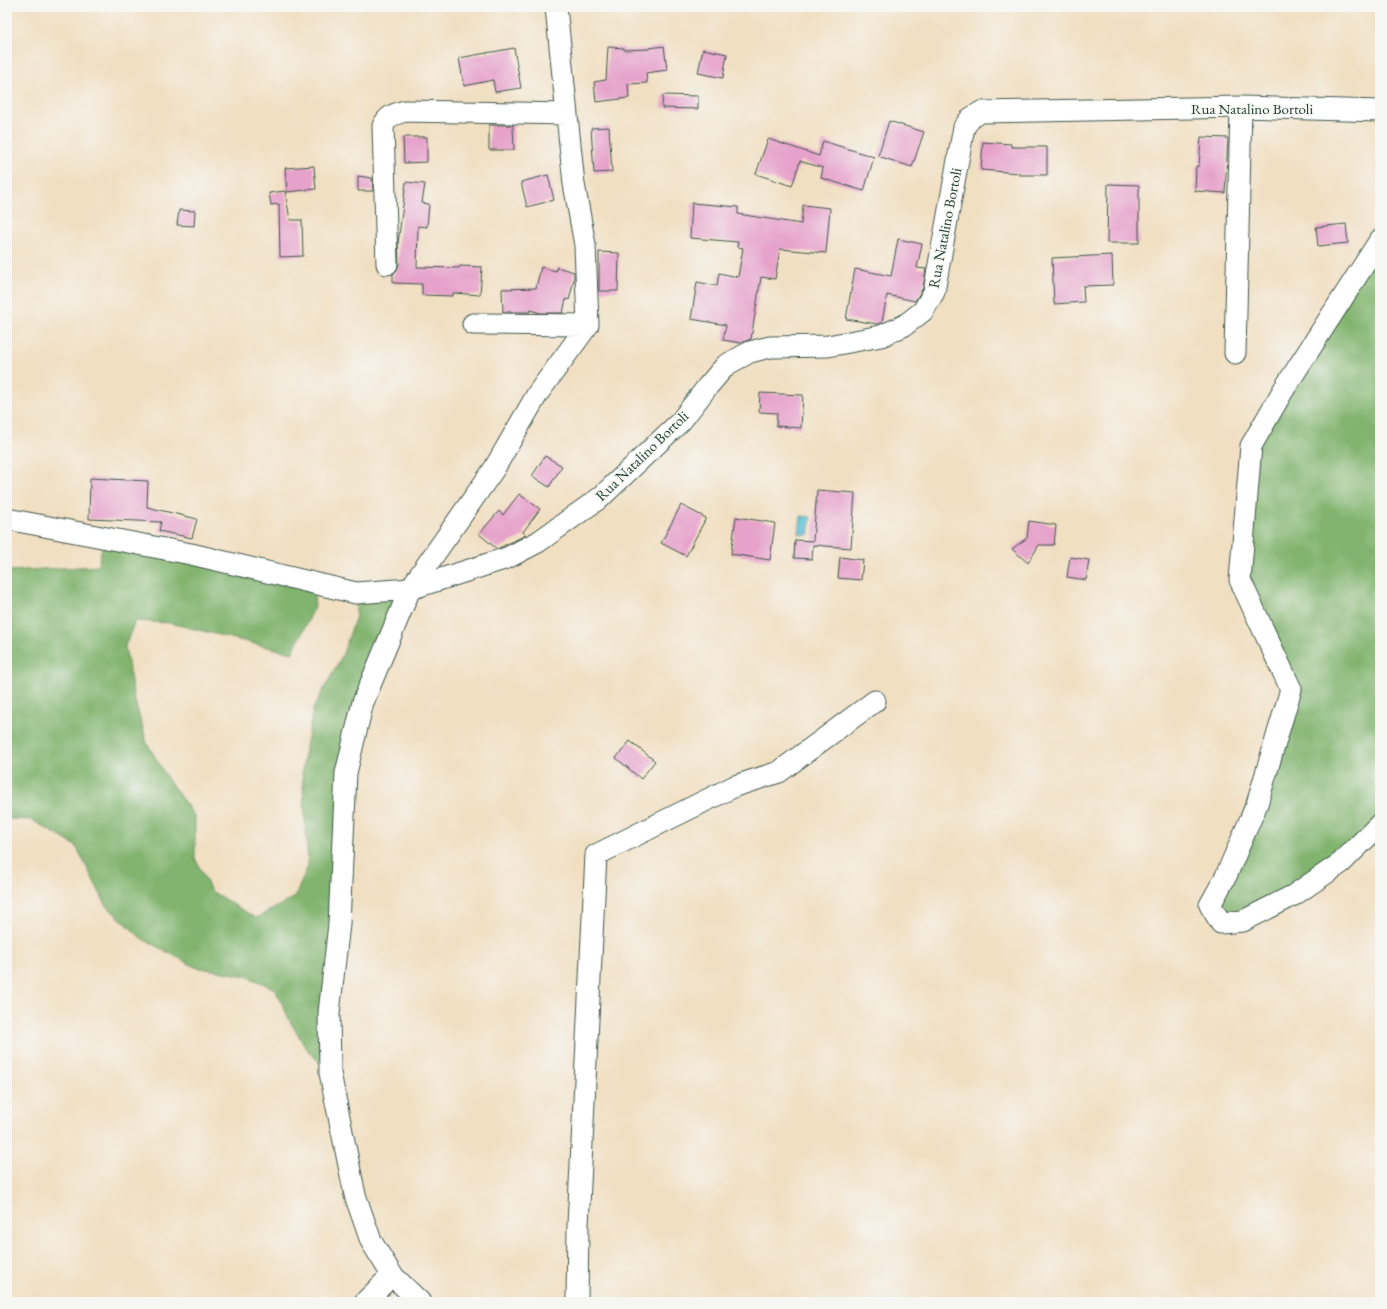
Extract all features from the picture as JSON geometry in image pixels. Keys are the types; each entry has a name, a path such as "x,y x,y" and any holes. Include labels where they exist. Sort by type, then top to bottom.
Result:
{"street":[{"path":"420,1302 392,1275 371,1241 355,1195 330,1073 329,1014 339,924 346,773 363,702 410,588 494,469 538,393 588,325 585,245 574,184 556,7"},
{"path":"1235,353 1241,107"},
{"name":"Rua Natalino Bortoli","path":"7,519 191,554 356,593 410,588 507,558 538,542 601,498 681,421 726,365 744,355 770,347 828,346 881,336 905,325 923,311 934,292 964,127 971,118 981,112 1241,107 1380,111"},
{"path":"387,264 383,126 386,119 405,111 567,114"},
{"path":"1380,240 1284,389 1251,446 1240,580 1291,689 1257,804 1226,876 1210,905 1221,923 1243,920 1294,895 1341,863 1380,824"},
{"path":"473,324 588,325"},
{"path":"576,1302 578,1225 596,855 735,786 779,772 875,701"},
{"path":"365,1302 392,1275"}],"green space":[{"path":"1380,240 1380,824 1243,921 1210,905 1291,689 1240,580 1251,446"},
{"path":"104,537 313,582 315,607 292,653 170,623 135,621 125,646 134,698 147,743 169,781 195,817 195,858 211,891 256,918 295,897 308,865 302,770 313,709 342,656 356,616 356,593 410,589 346,773 330,1073 309,1052 292,1025 275,989 246,976 195,967 141,938 106,905 76,846 32,820 7,819 7,571 98,566"}],"water":[{"path":"801,516 811,517 808,535 799,534"}],"building":[{"path":"664,46 667,70 646,73 647,83 628,84 629,98 596,102 594,82 606,80 608,47 624,48 624,50 649,49"},
{"path":"514,48 521,88 495,92 493,80 464,86 459,58"},
{"path":"703,49 727,54 723,78 698,73"},
{"path":"663,95 698,96 698,109 662,108"},
{"path":"889,121 924,132 912,167 878,156"},
{"path":"489,125 513,125 514,150 489,150"},
{"path":"609,127 612,172 594,173 591,128"},
{"path":"403,137 427,137 427,162 404,163"},
{"path":"1201,137 1228,138 1225,193 1195,191 1196,166 1199,166"},
{"path":"768,139 819,156 823,141 874,157 864,191 821,178 823,168 800,161 792,186 756,174"},
{"path":"983,142 1011,144 1011,147 1047,147 1047,175 1019,175 1019,173 981,170"},
{"path":"314,166 316,189 287,192 285,168"},
{"path":"548,175 554,200 527,207 521,182"},
{"path":"358,176 372,178 373,191 358,191"},
{"path":"406,182 425,184 422,203 429,204 427,227 418,226 417,267 482,267 480,295 453,293 453,296 422,295 422,284 393,283 393,274 397,270 399,264 398,243"},
{"path":"1108,184 1139,185 1139,243 1107,243"},
{"path":"285,191 290,220 302,220 303,256 280,257 279,204 271,205 269,193"},
{"path":"692,203 738,207 738,214 801,224 803,205 830,208 826,253 780,249 775,279 761,277 751,339 741,343 723,340 726,325 691,319 697,282 717,286 719,273 738,277 743,248 737,247 738,242 690,238"},
{"path":"179,210 195,211 194,226 177,225"},
{"path":"1346,224 1348,243 1318,246 1316,227"},
{"path":"898,239 922,244 917,268 926,269 923,288 915,301 887,295 882,322 877,324 846,319 855,269 891,276"},
{"path":"599,252 619,253 618,291 599,291"},
{"path":"1112,255 1113,285 1083,286 1084,302 1054,304 1052,258"},
{"path":"541,267 556,271 557,267 574,272 574,279 569,300 566,299 563,313 540,313 530,310 530,312 503,312 502,289 536,288"},
{"path":"760,393 803,395 801,428 776,426 777,413 759,412"},
{"path":"545,456 562,466 549,487 532,476"},
{"path":"90,478 148,481 147,507 197,519 192,538 159,531 161,522 89,519"},
{"path":"817,490 855,493 851,548 813,545 812,559 794,558 795,540 813,541"},
{"path":"519,494 540,509 523,532 526,535 497,549 479,534 499,511 503,515"},
{"path":"681,505 706,518 686,556 661,543"},
{"path":"736,517 775,523 770,560 731,554"},
{"path":"1029,521 1056,525 1054,545 1039,545 1028,563 1012,549 1027,538"},
{"path":"840,557 863,560 861,580 838,578"},
{"path":"1070,557 1089,560 1086,580 1067,577"},
{"path":"630,741 655,761 641,779 616,758"}]}
